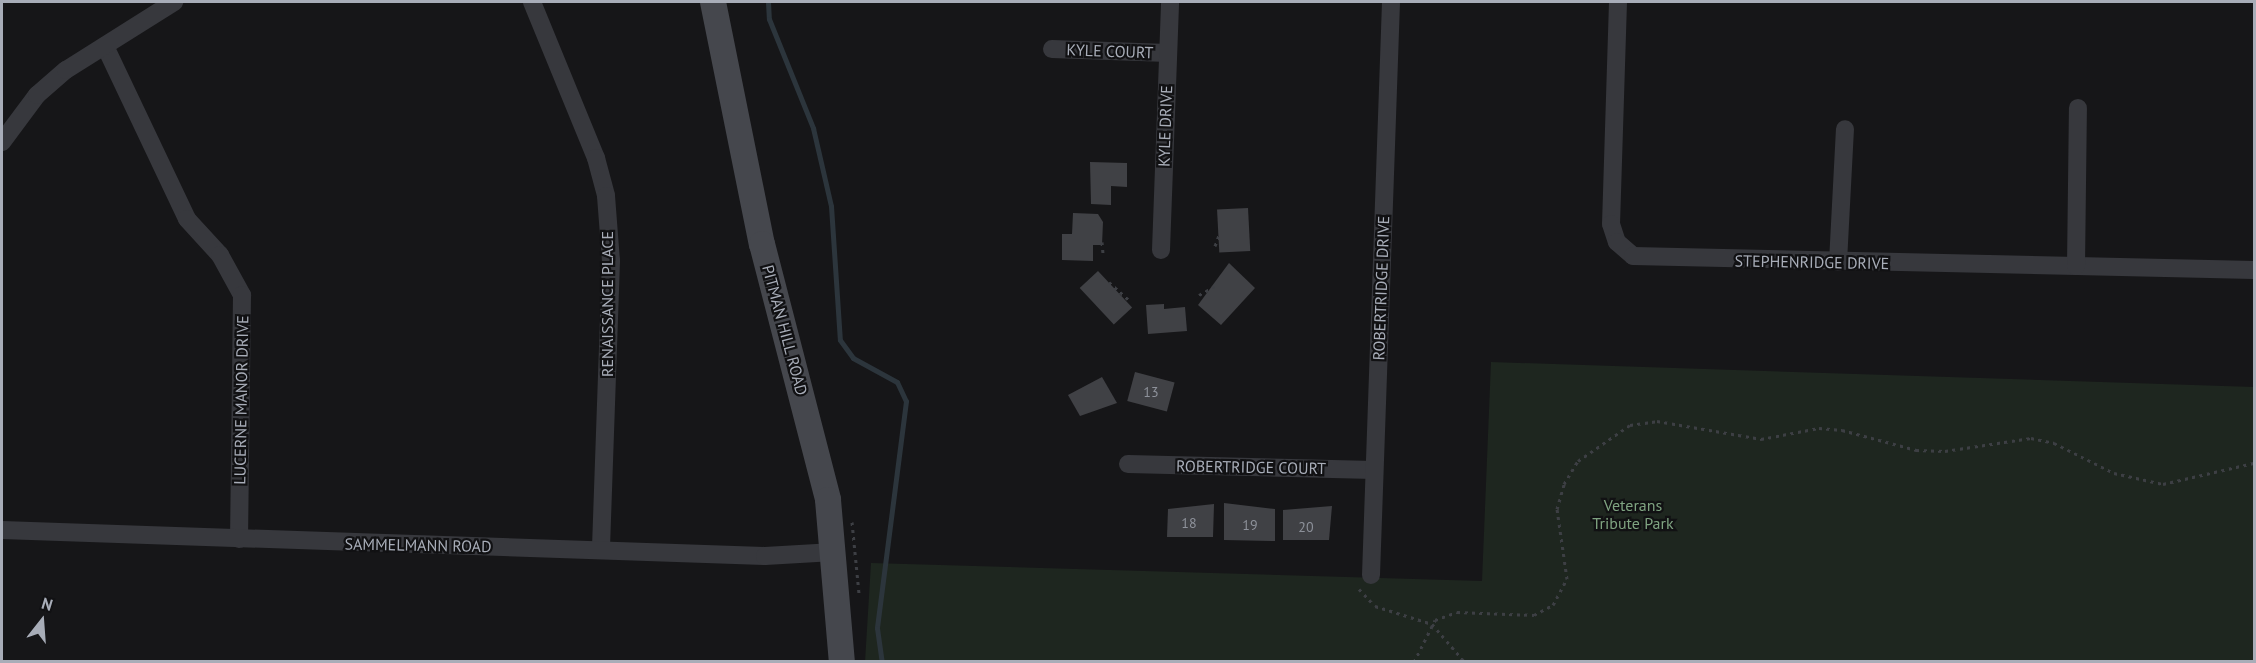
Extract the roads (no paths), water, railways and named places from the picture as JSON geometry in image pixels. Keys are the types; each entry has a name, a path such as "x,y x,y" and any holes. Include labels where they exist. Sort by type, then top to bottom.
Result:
{"main road":[{"name":"PITMAN HILL ROAD","path":"713,2 762,244 828,500 842,662"}],"street":[{"path":"2,142 37,95 105,46 174,2"},
{"name":"RENAISSANCE PLACE","path":"532,2 596,158 606,196 610,261 601,549"},
{"name":"KYLE DRIVE","path":"1161,250 1170,2"},
{"name":"ROBERTRIDGE DRIVE","path":"1371,575 1391,2"},
{"name":"STEPHENRIDGE DRIVE","path":"1618,2 1611,224 1622,247 1640,259 2254,270"},
{"name":"LUCERNE MANOR DRIVE","path":"105,46 187,219 220,255 242,295 239,539"},
{"name":"KYLE COURT","path":"1052,49 1168,53"},
{"path":"2076,266 2078,108"},
{"path":"1838,262 1845,129"},
{"name":"ROBERTRIDGE COURT","path":"1128,464 1374,470"},
{"name":"SAMMELMANN ROAD","path":"2,530 765,556 834,552"}],"waterway":[{"path":"768,2 769,19 813,128 831,206 840,340 853,358 897,382 906,401 877,628 882,662"}],"park label":[{"name":"Veterans Tribute Park","path":"1633,514"}]}
